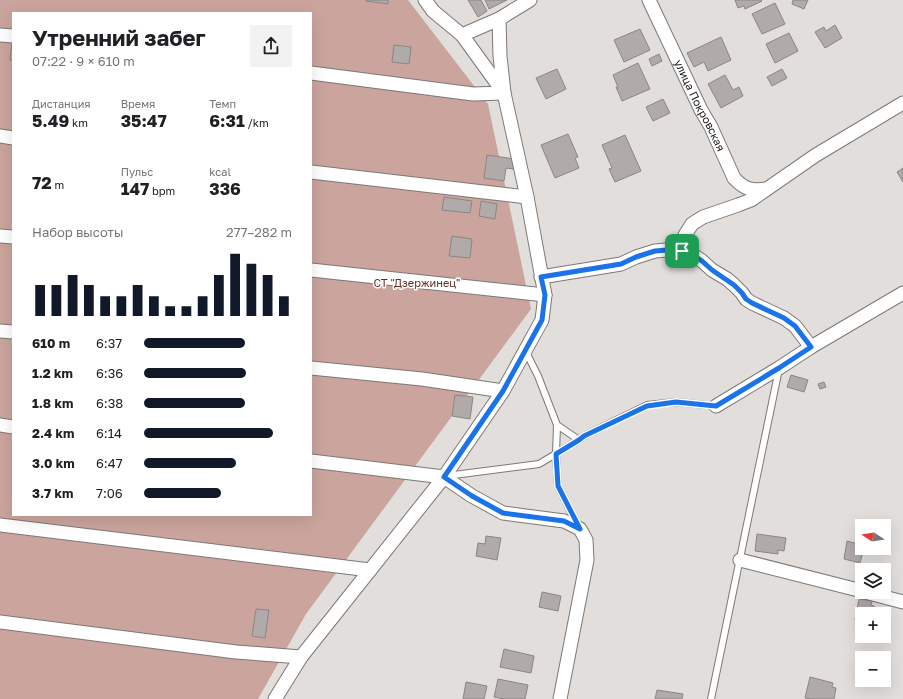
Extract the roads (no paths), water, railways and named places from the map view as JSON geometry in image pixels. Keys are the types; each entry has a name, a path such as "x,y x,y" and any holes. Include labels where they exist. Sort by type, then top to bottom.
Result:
{"street":[{"path":"425,0 433,11 462,36 504,93"},
{"path":"462,36 499,19 530,0"},
{"name":"улица Покровская","path":"648,0 701,110 711,127 734,178 745,188 751,190 766,189"},
{"path":"275,699 301,657 444,477 503,391 542,320 545,295 527,197 504,93 500,56 499,19"},
{"path":"0,35 12,36"},
{"path":"312,73 473,94 504,93"},
{"path":"682,251 685,235 692,224 703,217 751,200 816,154 903,103"},
{"path":"0,136 12,138"},
{"path":"312,172 527,197"},
{"path":"0,236 12,237"},
{"path":"541,277 621,264 655,251 682,251 693,255 712,270 727,279 746,299 752,303 784,318 795,326 811,347"},
{"path":"312,270 545,295"},
{"path":"716,406 811,347 903,293"},
{"path":"0,331 12,332"},
{"path":"312,368 422,379 503,391"},
{"path":"0,425 12,427"},
{"path":"312,461 444,477 472,496 503,513 564,521 580,529 586,540 587,560 560,699"},
{"path":"0,525 370,570"},
{"path":"740,560 855,590"},
{"path":"891,599 903,602"},
{"path":"0,622 236,652 301,657"}],"lane":[{"path":"525,351 538,376 557,425 556,454 558,486 580,529"},
{"path":"711,699 779,368"},
{"path":"444,477 538,464 584,436 647,406 676,402 716,406"},
{"path":"557,425 579,440"}],"park label":[{"name":"СТ \"Дзержинец\"","path":"417,283"}]}
